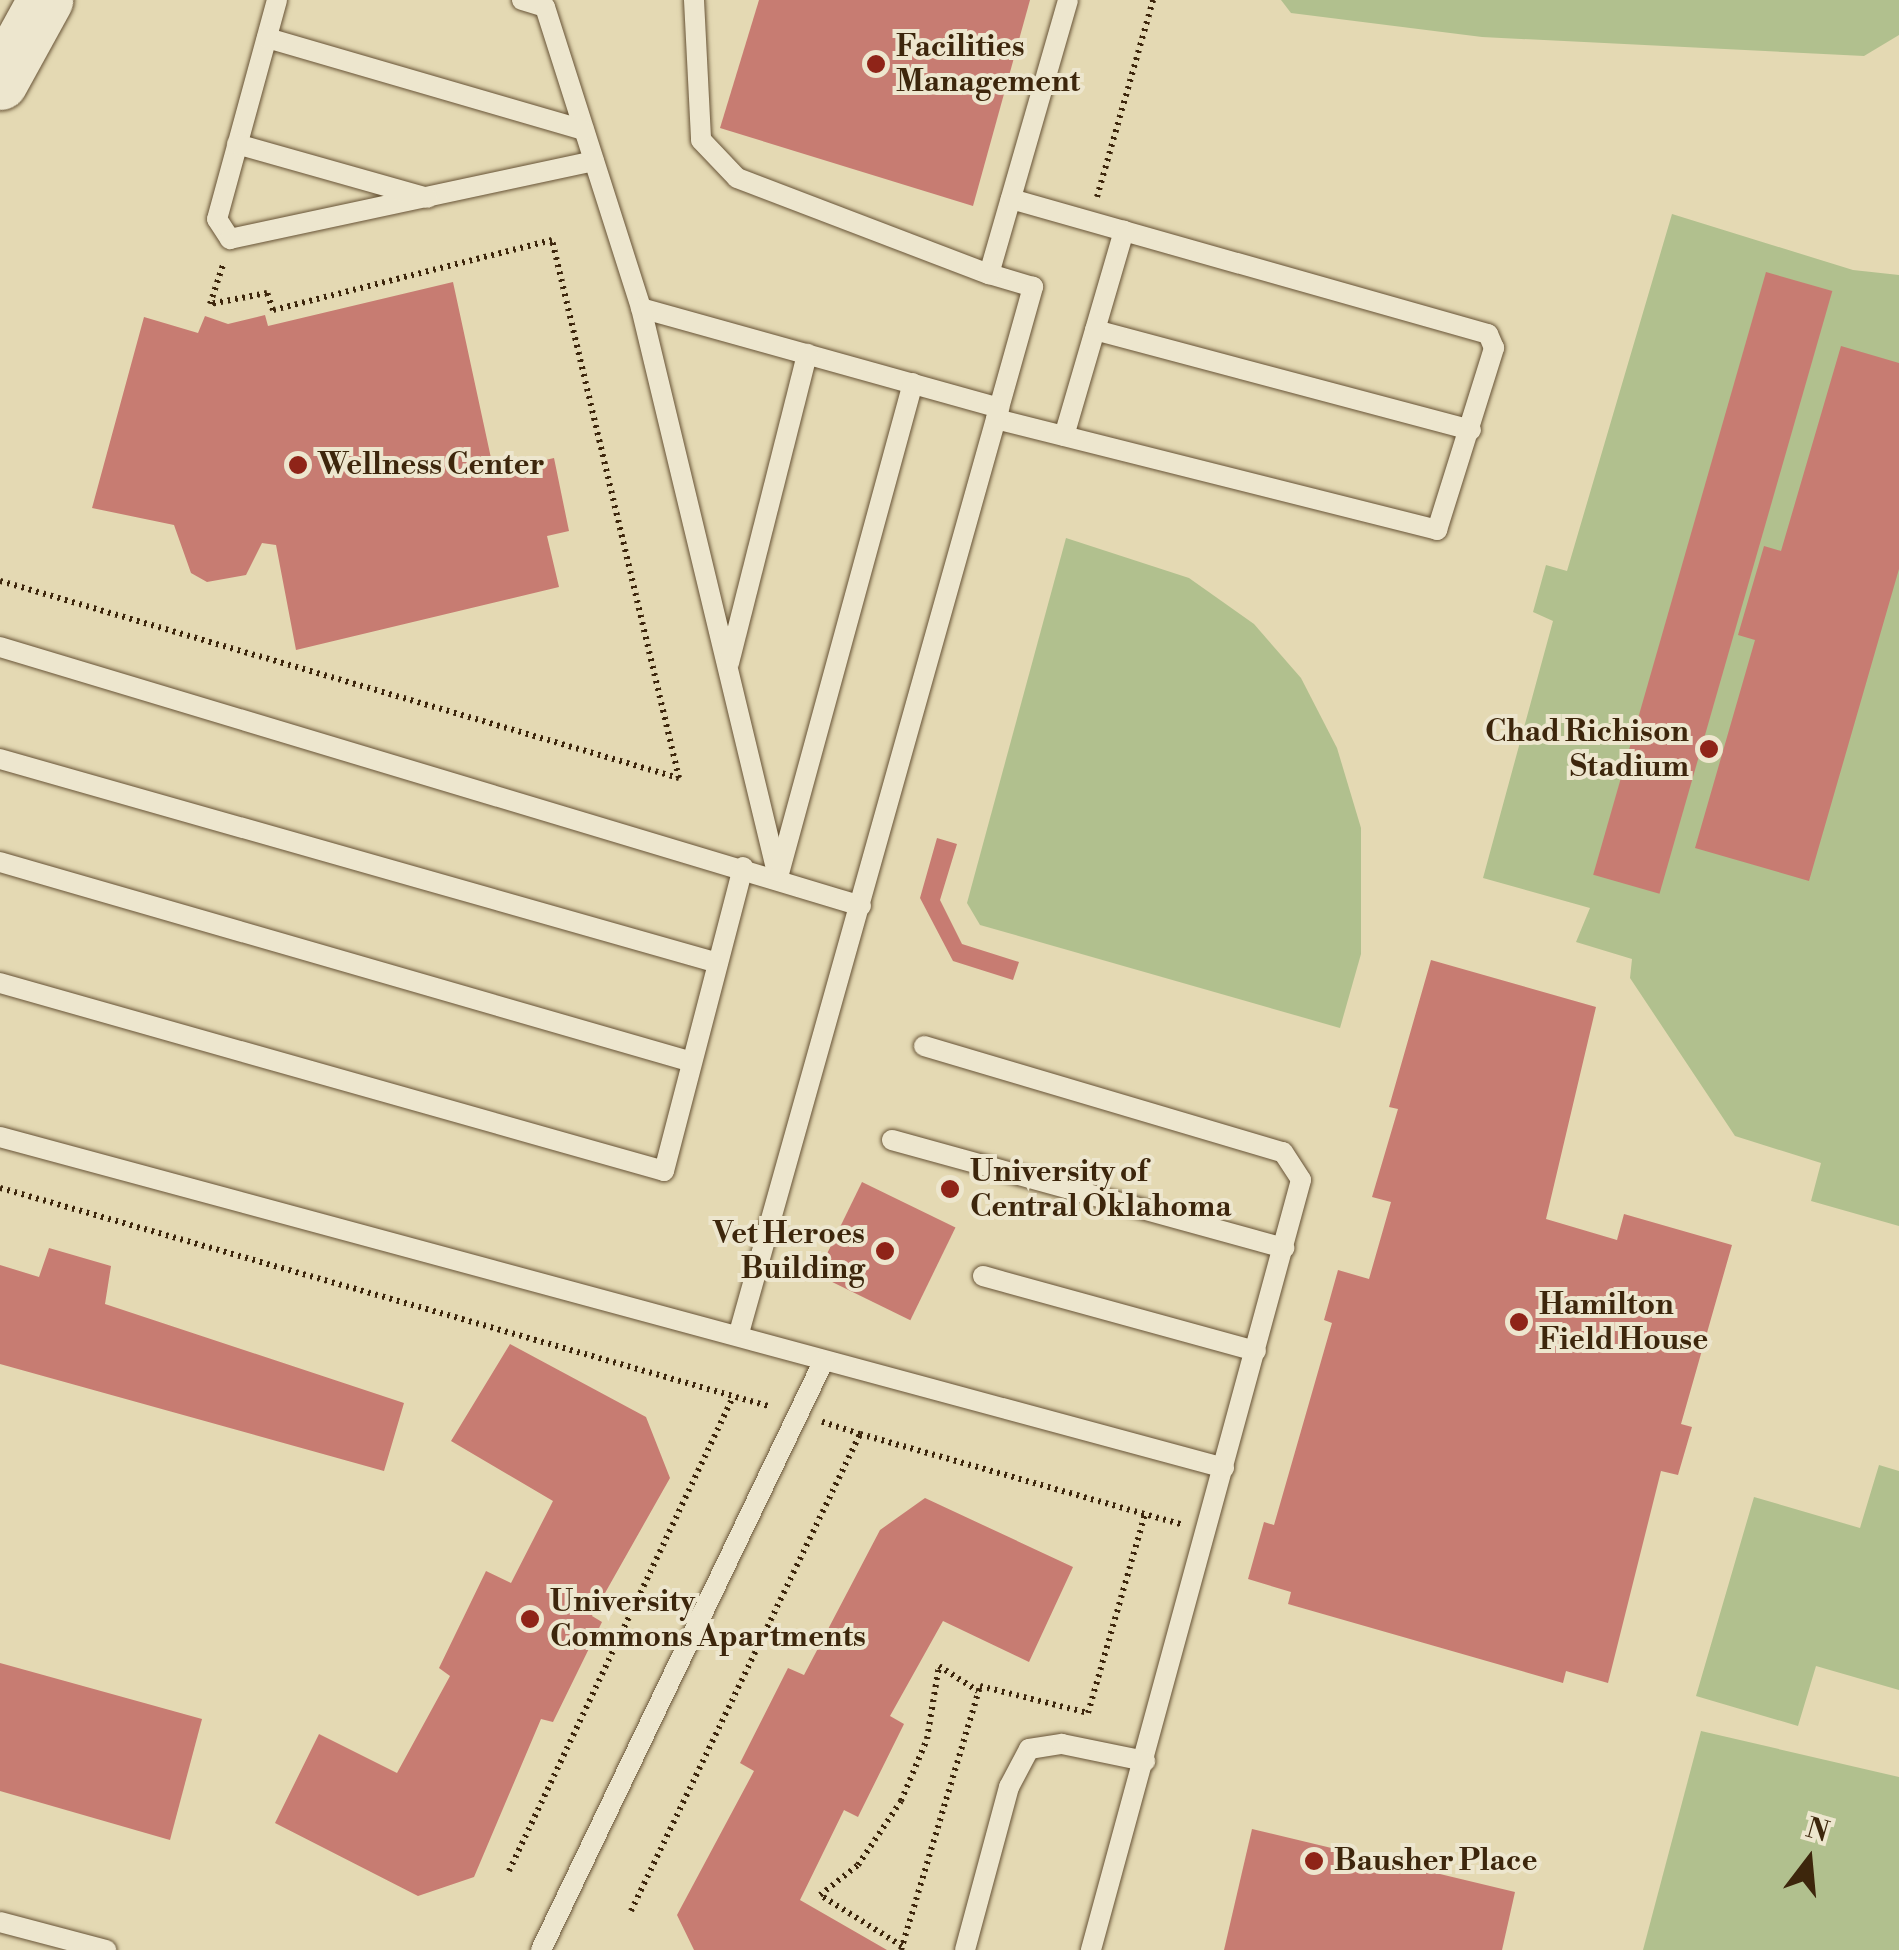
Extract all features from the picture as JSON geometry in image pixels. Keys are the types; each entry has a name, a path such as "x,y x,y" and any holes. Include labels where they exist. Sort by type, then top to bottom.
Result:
{"street":[{"path":"0,82 46,0"}],"lane":[{"path":"277,0 216,218 230,239 594,161"},
{"path":"522,0 545,7 641,308 778,877"},
{"path":"694,0 702,140 737,178 989,274 1033,286 739,1333"},
{"path":"989,274 1068,0"},
{"path":"267,38 584,130"},
{"path":"237,144 430,198"},
{"path":"641,308 913,383 1064,436 1438,530 1494,348 1488,334 1011,199"},
{"path":"1064,436 1124,231"},
{"path":"1095,330 1471,430"},
{"path":"727,668 807,354"},
{"path":"778,877 913,383"},
{"path":"0,647 778,877 861,906"},
{"path":"0,758 718,963"},
{"path":"0,862 692,1062"},
{"path":"0,983 664,1171 743,867"},
{"path":"924,1046 1283,1152 1301,1180 1092,1950"},
{"path":"0,1137 739,1333 824,1360 1224,1468"},
{"path":"892,1140 1284,1248"},
{"path":"983,1276 1256,1351"},
{"path":"542,1950 824,1360"},
{"path":"965,1950 1009,1786 1030,1749 1062,1744 1145,1760"},
{"path":"0,1922 106,1950"}],"path":[{"path":"1090,222 1154,0"},
{"path":"0,581 679,778 552,240 273,310 267,293 210,304 224,262"},
{"path":"0,1188 1206,1531"},
{"path":"508,1871 733,1397"},
{"path":"631,1911 860,1434"},
{"path":"902,1946 820,1894 858,1864 902,1801 927,1739 939,1666 978,1691"}],"green space":[{"path":"1281,0 1899,0 1899,35 1864,56 1482,37 1291,13"},
{"name":"Chad Richison Stadium","path":"1672,214 1853,270 1899,275 1899,1226 1811,1201 1821,1163 1735,1136 1630,978 1632,959 1576,942 1590,908 1483,878 1553,621 1533,612 1546,565 1567,571"},
{"path":"1066,538 1189,578 1254,624 1301,678 1337,748 1361,828 1361,954 1340,1028 980,925 967,903"},
{"path":"1879,1465 1899,1471 1899,1690 1816,1666 1798,1726 1696,1696 1754,1497 1860,1528"},
{"path":"1701,1731 1899,1777 1899,1950 1643,1950"}],"building":[{"name":"Facilities Management","path":"759,0 1030,0 973,206 720,128"},
{"path":"1766,272 1832,291 1660,894 1593,875"},
{"name":"Wellness Center","path":"453,282 494,472 554,458 569,531 547,536 559,587 296,650 276,545 262,543 246,575 207,582 191,573 174,525 92,508 144,317 198,333 205,316 228,324 265,315 268,326"},
{"path":"1841,346 1899,363 1899,569 1809,881 1695,848 1755,640 1738,635 1764,546 1781,551"},
{"path":"937,838 957,844 940,900 962,944 1019,962 1013,980 953,961 920,898"},
{"name":"Hamilton Field House","path":"1431,960 1596,1007 1546,1219 1617,1240 1624,1214 1732,1245 1681,1424 1692,1427 1678,1475 1661,1471 1608,1683 1566,1671 1563,1683 1288,1604 1291,1592 1248,1579 1264,1522 1274,1525 1332,1323 1324,1320 1338,1270 1369,1279 1391,1202 1372,1197 1398,1109 1389,1107"},
{"name":"Vet Heroes Building","path":"862,1182 955,1228 910,1320 817,1275"},
{"path":"49,1248 111,1266 105,1304 404,1403 384,1471 0,1364 0,1265 39,1277"},
{"name":"University Commons Apartments","path":"510,1344 646,1417 670,1478 592,1616 602,1622 553,1722 541,1719 474,1877 418,1896 275,1823 319,1734 397,1773 450,1676 439,1668 486,1571 511,1583 553,1501 451,1441"},
{"name":"University Commons Apartments","path":"925,1498 1073,1567 1029,1662 943,1621 890,1716 904,1724 858,1817 844,1810 800,1900 887,1950 694,1950 677,1915 754,1771 740,1763 788,1668 804,1675 880,1530"},
{"path":"0,1663 202,1719 170,1840 0,1791"},
{"name":"Bausher Place","path":"1252,1829 1515,1892 1502,1950 1224,1950"}],"place":[{"name":"Facilities Management","path":"876,64"},
{"name":"Wellness Center","path":"298,465"},
{"name":"Chad Richison Stadium","path":"1709,749"},
{"name":"University of Central Oklahoma","path":"950,1189"},
{"name":"Vet Heroes Building","path":"885,1251"},
{"name":"Hamilton Field House","path":"1519,1322"},
{"name":"University Commons Apartments","path":"530,1619"},
{"name":"Bausher Place","path":"1314,1861"}]}
